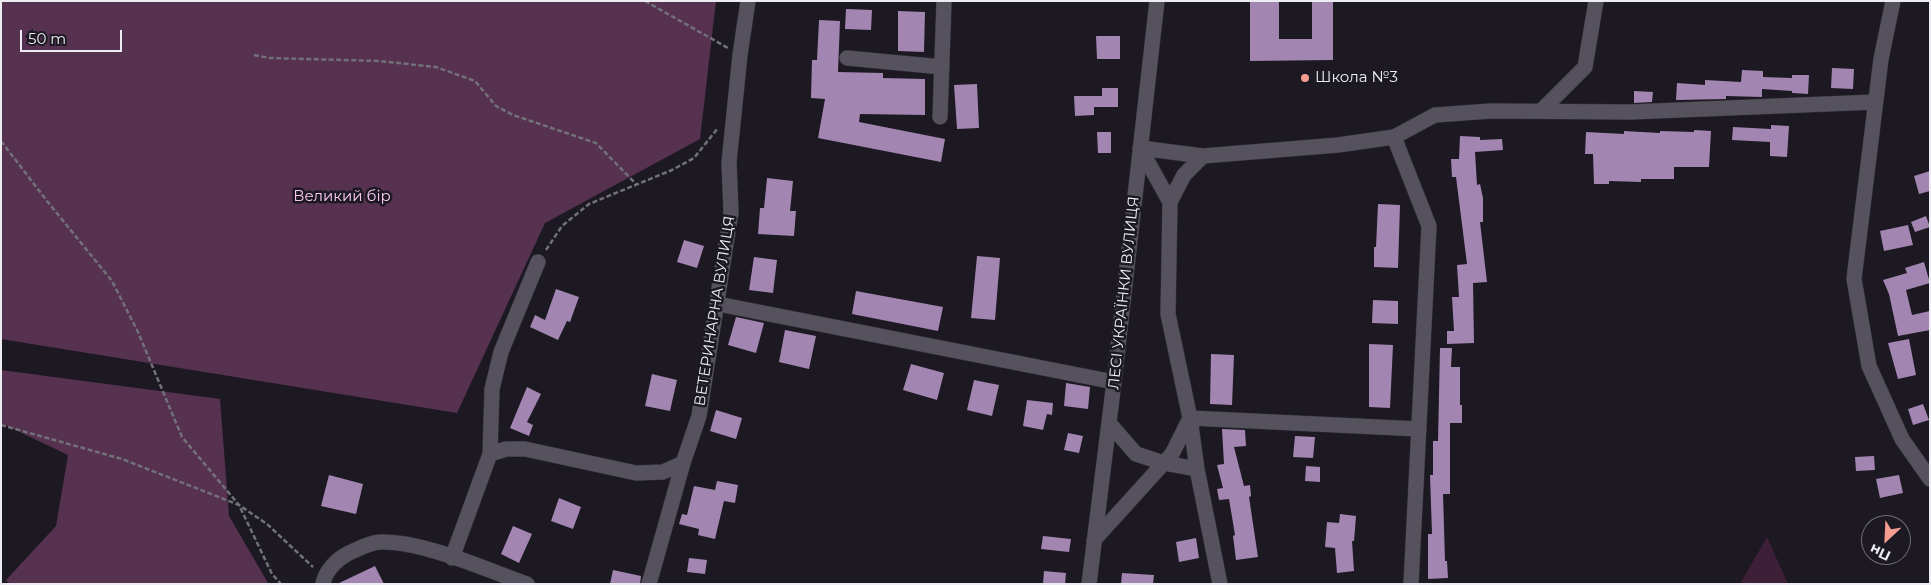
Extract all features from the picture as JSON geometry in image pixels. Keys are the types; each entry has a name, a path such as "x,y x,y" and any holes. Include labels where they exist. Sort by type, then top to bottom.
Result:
{"street":[{"name":"ВЕТЕРИНАРНА ВУЛИЦЯ","path":"649,584 683,462 699,416 732,212 730,162 740,55 748,1"},
{"path":"940,117 944,1"},
{"name":"ЛЕСІ УКРАЇНКИ ВУЛИЦЯ","path":"1089,584 1114,382 1156,1"},
{"path":"1541,111 1585,68 1596,1"},
{"path":"1893,1 1881,59 1854,279 1869,366 1902,439 1930,479"},
{"path":"848,58 942,67"},
{"path":"1140,148 1203,156 1338,145 1394,136 1435,115 1491,111 1631,112 1876,102"},
{"path":"1394,136 1429,226 1411,584"},
{"path":"1140,148 1170,202"},
{"path":"1203,156 1184,175 1170,202 1168,314 1190,418 1197,469 1220,584"},
{"path":"452,558 490,454 492,388 501,352 538,262"},
{"path":"718,304 1114,382"},
{"path":"1190,418 1419,429"},
{"path":"1094,540 1172,454 1190,418"},
{"path":"1109,423 1136,454 1164,463 1197,469"},
{"path":"490,454 506,449 525,449 636,473 663,472 683,462"},
{"path":"323,581 339,558 379,542 401,543 452,558 527,584"}],"path":[{"path":"645,1 740,55"},
{"path":"254,55 270,58 370,60 436,67 475,81 496,106 513,115 596,143 636,184"},
{"path":"538,262 562,226 589,204 672,170 694,158 719,126"},
{"path":"1,141 46,201 112,281 138,332 182,437 239,504 274,530 299,552 323,581"},
{"path":"1,425 122,459 239,504 272,574 281,584"}],"shaded area":[{"path":"1767,537 1788,584 1740,584"}],"green space":[{"name":"Великий бір","path":"1,1 716,1 700,139 545,223 457,413 1,339"},
{"path":"1,370 220,399 229,516 268,583 9,584 6,580 56,526 68,455 1,423"}],"building":[{"path":"1250,1 1279,1 1279,39 1312,39 1312,1 1333,1 1333,60 1250,61"},
{"path":"846,9 872,10 871,30 845,29"},
{"path":"898,11 925,12 924,52 898,51"},
{"path":"819,20 840,21 838,72 883,73 883,78 925,79 925,115 860,114 859,122 945,139 941,162 818,138 825,99 811,98 812,60 817,60"},
{"path":"1096,36 1120,36 1120,59 1097,59"},
{"path":"1832,68 1854,69 1853,89 1831,88"},
{"path":"1742,70 1763,71 1763,77 1792,78 1792,75 1809,75 1808,94 1762,89 1762,97 1726,96 1726,99 1676,100 1677,83 1705,85 1705,80 1741,82"},
{"path":"977,84 979,128 957,129 954,85"},
{"path":"1102,88 1118,88 1118,107 1094,107 1094,115 1075,116 1074,96 1102,96"},
{"path":"1634,91 1653,92 1652,102 1634,103"},
{"path":"1771,125 1789,126 1787,157 1770,156 1770,142 1732,140 1733,127 1771,129"},
{"path":"1694,130 1711,131 1709,167 1674,167 1674,179 1641,179 1641,182 1609,181 1609,184 1594,184 1593,154 1585,154 1586,132 1624,134 1624,131 1660,133 1660,131 1694,132"},
{"path":"1097,132 1111,132 1111,153 1098,153"},
{"path":"1460,136 1480,137 1480,140 1502,139 1503,150 1475,152 1477,185 1480,184 1483,198 1483,222 1480,222 1487,282 1473,283 1474,343 1447,344 1447,331 1454,331 1452,297 1459,297 1457,265 1467,264 1456,177 1452,177 1451,159 1459,159"},
{"path":"1930,171 1930,191 1919,194 1914,176"},
{"path":"767,178 793,181 790,211 796,211 794,236 758,234 760,208 764,208"},
{"path":"1378,204 1400,205 1398,268 1374,267"},
{"path":"1926,216 1930,227 1915,232 1911,222"},
{"path":"1908,225 1913,245 1884,251 1880,231"},
{"path":"684,240 704,246 697,268 677,262"},
{"path":"977,256 1000,258 995,320 971,318"},
{"path":"754,257 777,260 773,293 749,290"},
{"path":"1924,262 1930,283 1906,290 1912,315 1930,311 1930,330 1898,336 1889,294 1883,280 1907,273 1905,268"},
{"path":"556,289 579,297 570,322 567,321 558,340 530,327 535,315 545,320"},
{"path":"856,291 943,307 938,331 852,314"},
{"path":"1373,300 1398,301 1398,324 1372,323"},
{"path":"736,317 764,323 756,353 728,345"},
{"path":"785,330 816,336 809,369 779,362"},
{"path":"1909,339 1916,375 1898,379 1888,343"},
{"path":"1369,344 1393,345 1390,408 1369,407"},
{"path":"1440,348 1452,348 1451,367 1460,367 1462,423 1450,423 1450,494 1443,494 1445,561 1447,561 1448,578 1428,579 1428,534 1432,534 1430,475 1433,475 1433,441 1438,441"},
{"path":"1211,354 1234,355 1232,405 1210,404"},
{"path":"911,364 944,373 937,400 903,390"},
{"path":"652,374 677,380 670,411 645,406"},
{"path":"974,380 999,385 992,416 967,410"},
{"path":"1066,383 1090,387 1088,409 1064,406"},
{"path":"527,387 541,394 527,422 533,425 529,436 510,428"},
{"path":"1027,400 1053,403 1052,415 1047,414 1043,430 1023,426"},
{"path":"1923,404 1929,420 1913,425 1908,409"},
{"path":"716,410 742,418 736,439 710,431"},
{"path":"1222,429 1245,430 1246,446 1234,447 1244,486 1250,485 1251,496 1249,497 1258,557 1236,560 1233,536 1235,535 1229,499 1219,500 1217,489 1223,488 1217,465 1224,464"},
{"path":"1068,433 1083,436 1079,453 1064,450"},
{"path":"1295,436 1315,437 1313,458 1293,457"},
{"path":"1874,456 1875,470 1856,471 1855,457"},
{"path":"1306,466 1320,467 1320,482 1305,481"},
{"path":"329,475 363,484 356,514 321,506"},
{"path":"1899,475 1903,493 1880,498 1876,479"},
{"path":"717,481 738,485 735,503 724,501 715,539 698,535 699,529 679,524 682,514 687,515 694,486 715,490"},
{"path":"559,498 581,507 573,529 551,521"},
{"path":"1340,514 1356,516 1354,541 1352,541 1354,571 1337,573 1335,548 1325,547 1327,522 1339,523"},
{"path":"513,526 532,534 519,563 501,554"},
{"path":"1043,536 1071,539 1069,552 1041,549"},
{"path":"1196,538 1199,558 1179,562 1176,542"},
{"path":"689,558 707,560 705,574 687,572"},
{"path":"375,566 384,584 337,584"},
{"path":"613,570 641,576 640,584 610,584"},
{"path":"1044,571 1066,573 1065,584 1043,584"},
{"path":"1122,573 1154,575 1153,584 1121,584"}],"place":[{"name":"Школа №3","path":"1305,78"}]}
